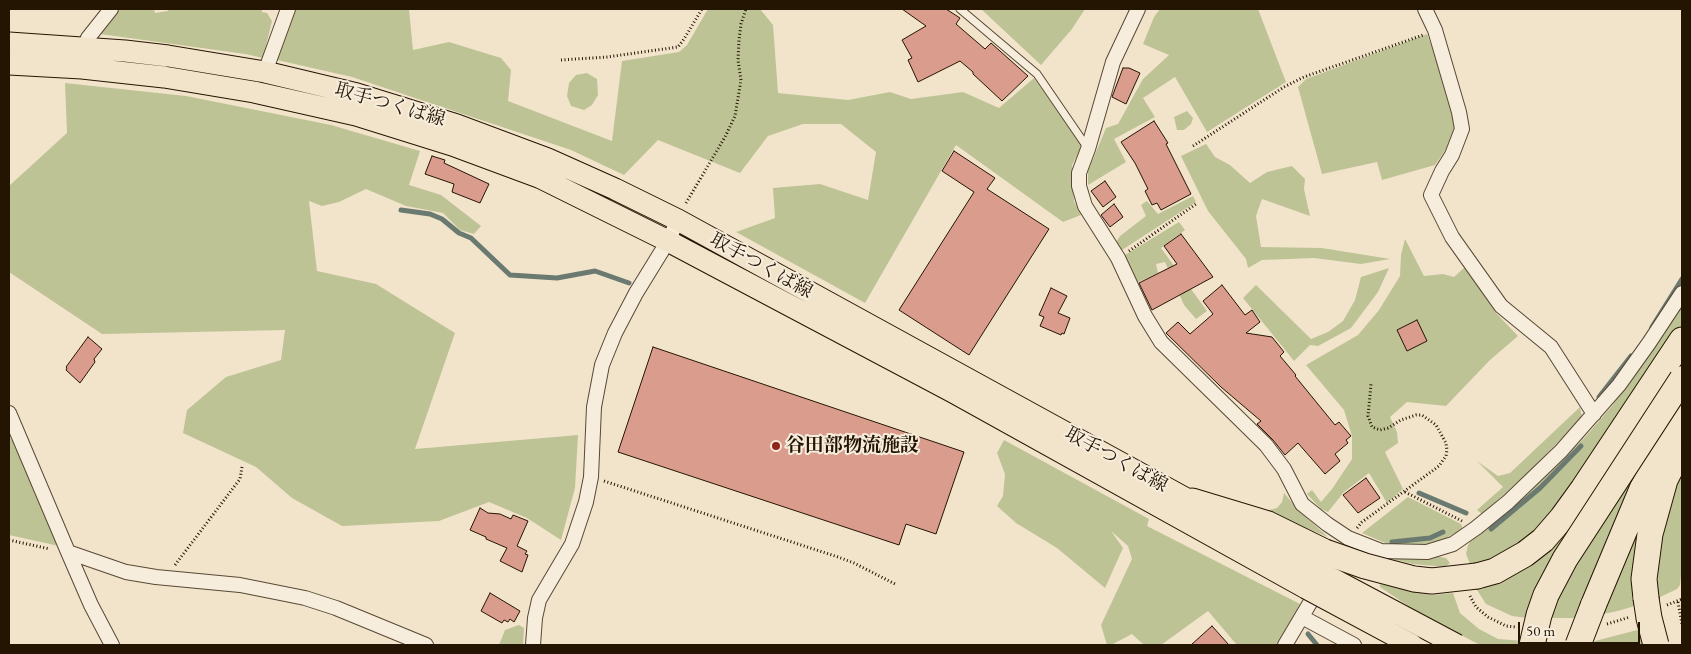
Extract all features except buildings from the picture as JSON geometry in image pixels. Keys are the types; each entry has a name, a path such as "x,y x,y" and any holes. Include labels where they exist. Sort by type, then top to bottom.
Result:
{"highway":[{"path":"1192,501 1268,524 1315,570 1397,576 1432,581 1477,576 1495,571 1525,554 1543,540 1562,518 1583,490 1682,340"},
{"path":"1532,645 1546,595 1565,559 1682,379"},
{"path":"1578,645 1642,489 1682,416"},
{"path":"1656,645 1650,626 1644,578 1650,534 1665,480 1682,444"}],"main road":[{"name":"取手つくば線","path":"9,43 84,47 168,56 265,72 357,94 457,125 548,159 678,220 1192,501"},
{"name":"取手つくば線","path":"9,64 82,68 164,77 254,92 356,115 452,145 541,178 668,241 953,392 1315,570 1457,645"},
{"name":"取手つくば線","path":"1315,570 1412,645"}],"street":[{"path":"84,47 88,38 111,9"},
{"path":"265,72 288,9"},
{"path":"1138,9 1114,62 1079,173 1079,186 1085,206 1118,258 1145,316 1161,342 1266,445 1284,469 1302,504 1348,538 1381,551 1427,552 1452,544 1476,528 1508,502 1561,451 1594,414 1649,344 1682,293"},
{"path":"1425,9 1435,30 1459,112 1462,129 1452,155 1442,171 1432,195 1452,237 1501,306 1552,347 1594,414"},
{"path":"533,645 535,618 539,600 572,544 586,502 591,477 594,407 602,364 615,333 636,293 668,241 678,220"},
{"path":"9,414 91,605 112,645"},
{"path":"1285,645 1348,538"},
{"path":"68,552 126,572 240,585 305,598 336,608 426,645"},
{"path":"1302,617 1354,645"}],"lane":[{"path":"960,9 1037,74 1088,149"}],"path":[{"path":"561,60 607,57 678,47 702,9"},
{"path":"678,220 735,116 741,80 738,60 739,40 746,9"},
{"path":"1193,146 1284,87 1304,77 1435,30"},
{"path":"1118,258 1196,204"},
{"path":"1348,538 1362,522 1439,466 1446,456 1446,443 1436,425 1422,415 1401,420 1388,428 1380,430 1372,427 1368,416 1371,384"},
{"path":"170,578 174,566 240,479 242,467"},
{"path":"591,477 838,557 897,585"},
{"path":"1405,492 1476,528"},
{"path":"9,540 68,552"},
{"path":"1682,599 1678,602 1682,624"}],"green space":[{"path":"116,9 154,9 155,13 168,11 168,9 262,9 262,12 267,13 272,21 263,58 100,34"},
{"path":"295,9 409,9 413,50 449,42 501,58 511,70 508,101 612,141 622,61 679,52 687,45 708,9 760,9 773,25 778,93 848,100 890,92 911,99 963,92 999,108 1034,78 1082,146 1072,165 1074,201 1081,215 1063,222 956,145 865,303 736,232 775,218 773,188 820,184 868,200 876,152 841,124 803,124 768,136 740,173 658,140 624,175 571,150 352,77 277,60"},
{"path":"981,9 1085,9 1072,29 1041,65"},
{"path":"1160,9 1258,9 1286,82 1207,132 1175,77 1143,98 1155,117 1114,139 1126,162 1088,185 1088,171 1106,128 1118,124 1143,79 1169,55 1143,44 1154,17"},
{"path":"1427,34 1455,110 1454,129 1446,149 1435,165 1382,180 1377,162 1322,174 1298,87 1306,79"},
{"path":"587,73 597,79 598,95 592,105 584,110 571,106 567,96 569,83 576,75"},
{"path":"65,83 186,96 331,125 420,151 409,185 441,195 481,226 474,234 460,230 443,213 406,206 366,189 339,202 322,206 309,201 317,271 376,284 455,333 415,449 578,435 575,488 561,540 527,518 489,502 439,521 342,526 292,498 256,467 183,433 187,410 226,377 281,360 285,330 102,334 9,272 9,186 67,133"},
{"path":"1187,111 1193,118 1191,124 1184,130 1177,130 1174,117"},
{"path":"1206,144 1215,157 1230,165 1250,183 1267,172 1292,166 1305,179 1304,189 1310,216 1262,199 1256,216 1261,247 1322,248 1390,259 1361,264 1314,258 1262,260 1248,268 1246,259 1208,211 1181,156"},
{"path":"1193,196 1196,202 1122,250 1116,242 1120,236 1146,216 1141,205 1147,201 1158,214"},
{"path":"1179,222 1185,230 1161,248 1207,311 1196,319 1184,305 1165,262 1156,264 1158,273 1136,283 1125,255"},
{"path":"1405,239 1424,276 1443,274 1454,277 1465,267 1496,313 1518,336 1490,360 1446,406 1407,402 1390,417 1397,432 1398,443 1385,452 1403,489 1387,503 1369,473 1344,492 1328,512 1321,509 1307,494 1312,490 1321,502 1332,489 1352,459 1352,436 1344,410 1306,365 1358,335 1379,310 1400,276 1401,255"},
{"path":"1389,268 1378,292 1351,328 1318,346 1310,345 1294,361 1243,298 1256,285 1311,339 1328,332 1343,321 1355,300 1361,277"},
{"path":"1682,305 1682,326 1601,450 1524,547 1472,569 1466,554 1468,545 1475,535 1494,522 1539,483 1586,436 1612,406"},
{"path":"1682,400 1581,618 1550,618 1551,612 1571,572"},
{"path":"1580,407 1582,417 1531,470 1482,514 1477,510 1503,487 1477,461 1498,476 1510,473"},
{"path":"9,436 18,449 59,546 9,535"},
{"path":"1004,440 1149,519 1147,526 1300,604 1279,641 1276,645 1237,645 1208,611 1161,645 1144,645 1132,634 1111,645 1107,645 1101,625 1132,559 1128,546 1111,531 1123,548 1105,588 1057,548 1016,523 997,506 1003,496 1005,474 997,453"},
{"path":"1682,466 1682,567 1680,585 1677,589 1658,598 1657,558"},
{"path":"1284,493 1300,512 1328,537 1265,511 1277,508 1282,502"},
{"path":"1408,497 1461,524 1463,529 1446,538 1420,546 1390,545 1362,533"},
{"path":"1591,500 1527,618 1512,616 1486,604 1477,590 1510,576"},
{"path":"1647,505 1638,605 1603,614"},
{"path":"1430,555 1446,558 1450,563 1445,567 1413,564 1384,557"},
{"path":"1380,584 1432,595 1453,593 1460,613 1479,629 1498,639 1524,641 1523,645 1480,645 1420,614 1380,587"},
{"path":"519,625 524,628 523,645 499,645 505,630"},
{"path":"1641,629 1646,645 1593,645 1595,641"}],"waterway":[{"path":"401,210 430,214 442,219 459,233 471,238 510,275 557,278 595,271 629,283"},
{"path":"1652,327 1682,279"},
{"path":"1599,397 1631,356"},
{"path":"1491,529 1540,488 1581,446"},
{"path":"1419,493 1466,513"},
{"path":"1392,542 1430,538 1443,532"},
{"path":"1308,634 1317,645"}],"place":[{"name":"谷田部物流施設","path":"776,446"}]}
